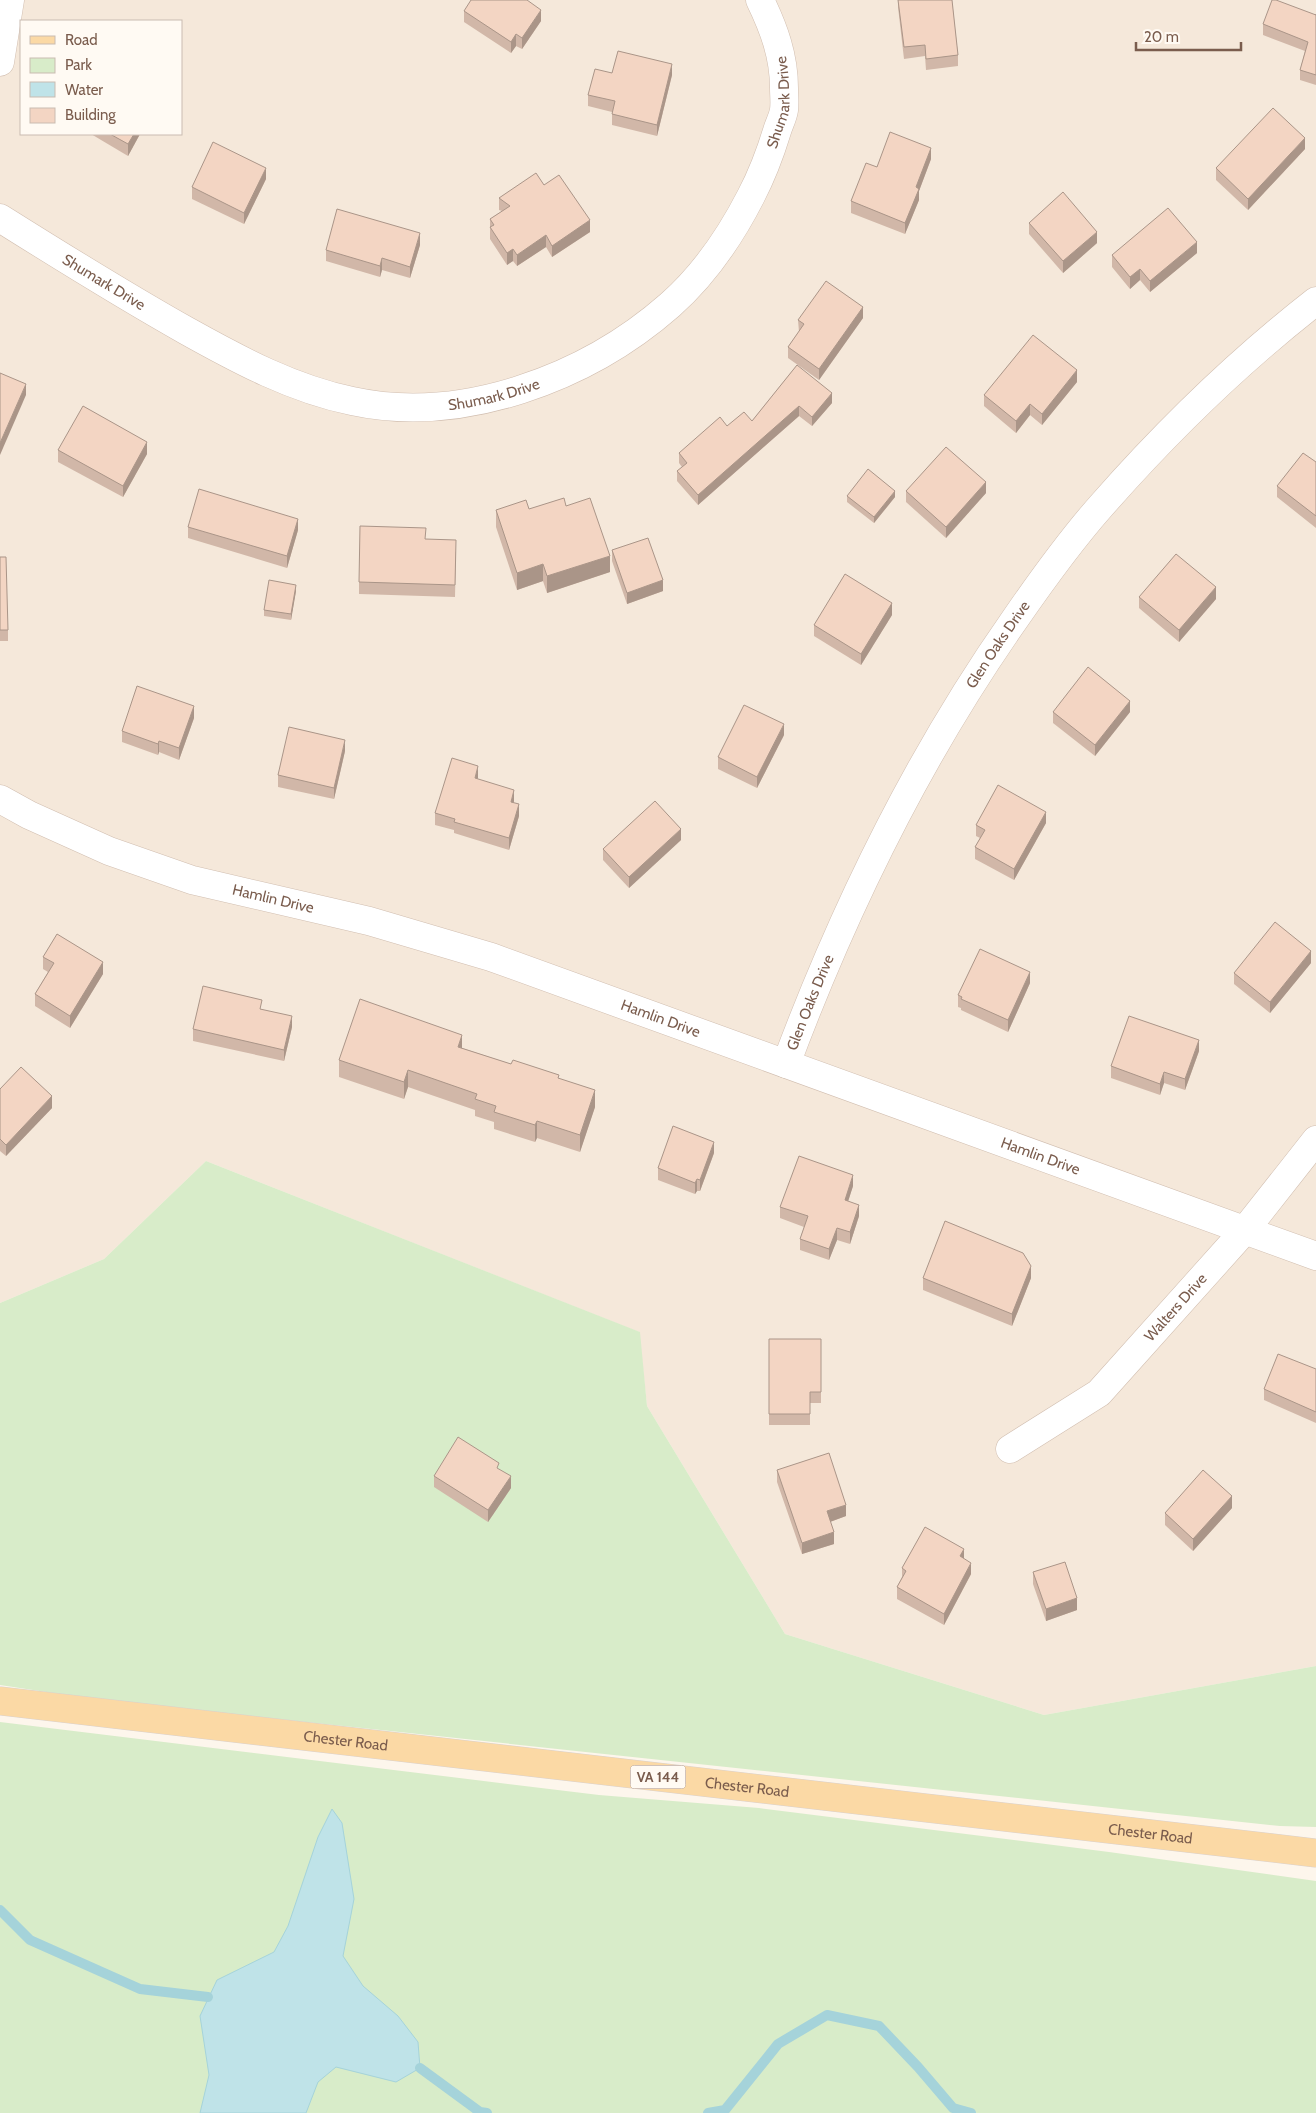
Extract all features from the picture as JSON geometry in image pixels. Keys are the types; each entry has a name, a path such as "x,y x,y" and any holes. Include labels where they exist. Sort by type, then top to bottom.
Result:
{"main road":[{"name":"Chester Road","path":"0,1701 1316,1853"}],"street":[{"path":"0,62 10,0"},
{"name":"Shumark Drive","path":"0,218 118,292 220,350 303,388 353,402 405,408 457,405 508,394 565,372 620,342 670,305 702,272 736,226 767,165 784,110 784,65 774,28 760,0"},
{"name":"Glen Oaks Drive","path":"786,1064 817,982 849,910 914,780 981,667 1038,585 1100,507 1175,427 1275,333 1316,300"},
{"name":"Hamlin Drive","path":"0,799 29,815 109,851 192,880 369,921 492,957 1316,1256"},
{"name":"Walters Drive","path":"1010,1449 1098,1392 1245,1230 1316,1140"}],"shaded area":[{"path":"0,0 1316,0 1316,1666 1044,1715 785,1634 647,1406 639,1332 206,1161 104,1259 0,1303"}],"green space":[{"path":"206,1161 640,1332 647,1406 785,1634 1044,1715 1316,1666 1316,1827 1280,1826 99,1700 0,1685 0,1303 104,1259"},
{"path":"0,1722 599,1795 759,1808 1109,1852 1316,1881 1316,2113 0,2113"}],"water":[{"path":"332,1809 342,1823 354,1899 343,1956 363,1986 398,2016 418,2042 420,2068 396,2082 336,2067 318,2082 306,2113 200,2113 209,2075 200,2016 217,1980 274,1952 288,1926 318,1837"}],"building":[{"path":"471,0 527,0 541,10 522,38 516,34 511,42 464,11"},
{"path":"898,0 952,0 958,55 926,59 925,45 904,47"},
{"path":"1272,0 1316,15 1316,75 1300,70 1308,42 1263,24"},
{"path":"618,51 672,64 657,125 612,114 615,101 588,95 595,69 612,73"},
{"path":"1273,108 1305,138 1248,199 1216,168"},
{"path":"890,132 931,148 916,187 919,189 905,223 851,201 866,163 877,167"},
{"path":"112,135 133,135 128,144"},
{"path":"213,142 266,168 244,213 192,187"},
{"path":"536,173 544,185 559,175 590,220 552,246 546,235 517,255 513,249 507,253 490,227 494,225 490,219 510,206 499,198"},
{"path":"1063,192 1097,232 1063,261 1029,223"},
{"path":"1168,208 1197,242 1150,281 1140,269 1130,277 1112,255"},
{"path":"337,209 420,233 410,267 382,258 380,266 326,250"},
{"path":"826,281 863,307 819,369 788,347 804,324 798,320"},
{"path":"1033,335 1077,370 1042,414 1030,404 1016,421 984,395"},
{"path":"797,365 832,393 812,417 799,406 698,495 677,471 687,463 679,453 720,417 727,426 744,412 752,421"},
{"path":"0,373 26,384 0,443"},
{"path":"83,406 147,442 123,486 58,450"},
{"path":"946,447 986,482 946,527 906,491"},
{"path":"1303,453 1316,462 1316,516 1277,486"},
{"path":"868,469 895,491 874,517 847,496"},
{"path":"199,489 298,519 287,556 188,527"},
{"path":"564,498 566,506 590,498 610,556 547,576 543,564 517,573 496,510 526,500 529,509"},
{"path":"360,526 426,528 425,539 456,540 455,585 359,582"},
{"path":"648,538 663,580 627,593 612,550"},
{"path":"1176,554 1216,587 1179,630 1139,597"},
{"path":"0,557 6,557 8,630 0,630"},
{"path":"845,574 892,603 861,654 814,625"},
{"path":"269,580 296,585 291,614 264,610"},
{"path":"1088,667 1130,701 1095,745 1053,712"},
{"path":"137,686 194,706 179,748 159,741 158,744 122,731"},
{"path":"744,705 784,724 757,777 718,757"},
{"path":"289,727 345,740 334,788 278,775"},
{"path":"452,758 478,766 475,778 514,790 511,802 519,804 509,838 454,822 455,819 435,813"},
{"path":"998,785 1046,812 1014,869 975,847 985,830 976,825"},
{"path":"655,801 681,829 629,877 603,849"},
{"path":"1275,922 1311,951 1270,1002 1234,973"},
{"path":"57,934 103,962 70,1016 35,994 54,963 43,957"},
{"path":"980,949 1030,972 1008,1020 961,999 962,997 958,995"},
{"path":"203,986 262,1000 260,1009 292,1016 284,1050 193,1029"},
{"path":"360,999 462,1035 458,1047 511,1064 513,1060 559,1075 558,1078 595,1090 580,1135 537,1121 535,1125 494,1112 496,1106 475,1099 477,1094 408,1070 404,1082 339,1060"},
{"path":"1129,1016 1199,1040 1185,1079 1164,1072 1160,1084 1111,1066"},
{"path":"21,1067 52,1096 6,1145 0,1139 0,1089"},
{"path":"673,1126 714,1142 700,1180 697,1179 695,1183 658,1168"},
{"path":"799,1156 853,1175 845,1200 859,1205 850,1232 837,1228 829,1249 800,1239 808,1216 780,1207"},
{"path":"945,1221 1023,1253 1031,1266 1012,1314 923,1278"},
{"path":"769,1339 821,1339 821,1392 810,1392 810,1414 769,1414"},
{"path":"1278,1354 1316,1369 1316,1412 1264,1389"},
{"path":"458,1437 499,1463 497,1468 511,1476 488,1510 434,1476"},
{"path":"829,1453 846,1505 827,1511 834,1532 802,1543 777,1470"},
{"path":"1203,1470 1232,1496 1193,1539 1165,1513"},
{"path":"925,1527 964,1549 960,1556 971,1563 944,1614 897,1587 906,1571 902,1568"},
{"path":"1065,1562 1077,1598 1046,1609 1033,1572"}],"waterway":[{"path":"0,1910 30,1940 140,1989 208,1997"},
{"path":"708,2113 725,2110 778,2044 827,2015 879,2026 953,2108 971,2113"},
{"path":"420,2068 480,2112 487,2113"}]}
